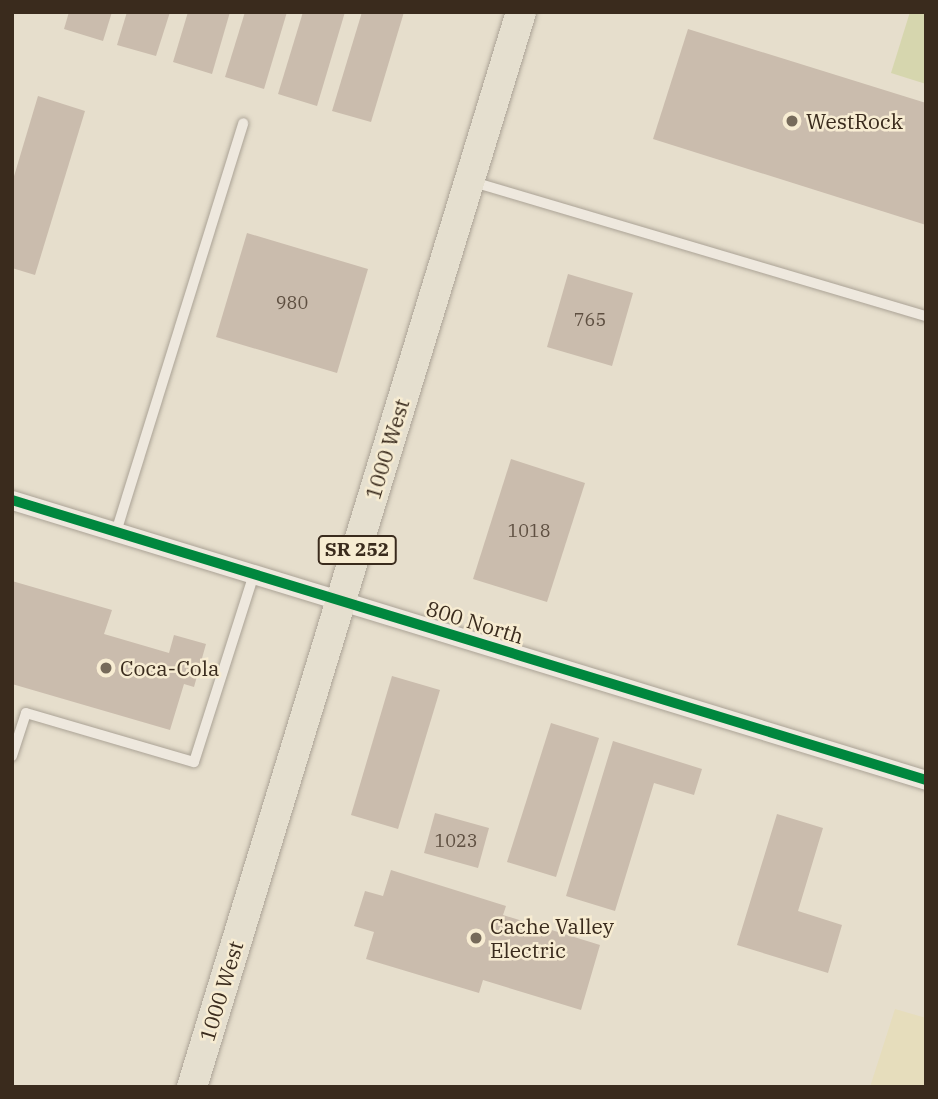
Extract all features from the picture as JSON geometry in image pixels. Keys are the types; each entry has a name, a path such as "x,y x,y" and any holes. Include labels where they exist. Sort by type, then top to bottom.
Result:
{"main road":[{"name":"1000 West","path":"192,1087 521,12"}],"street":[{"name":"800 North","path":"12,500 926,780"}],"lane":[{"path":"116,532 243,123"},
{"path":"469,181 926,316"},
{"path":"12,756 26,713 194,762 254,574"}],"shaded area":[{"path":"895,1009 926,1018 926,1087 870,1087"}],"green space":[{"path":"910,12 926,12 926,84 891,73"}],"building":[{"path":"69,12 112,12 103,41 64,29"},
{"path":"127,12 170,12 156,56 117,45"},
{"path":"188,12 230,12 212,74 173,62"},
{"path":"245,12 287,12 264,89 225,77"},
{"path":"303,12 345,12 317,106 278,94"},
{"path":"362,12 404,12 371,122 332,111"},
{"name":"WestRock","path":"688,29 926,103 926,225 653,139"},
{"path":"38,96 85,111 35,275 12,268 12,183"},
{"path":"247,233 368,269 337,373 216,337"},
{"path":"568,274 633,293 612,366 547,347"},
{"path":"511,459 585,483 547,602 473,579"},
{"name":"Coca-Cola","path":"12,581 112,610 104,634 169,653 174,635 206,644 194,687 184,684 170,730 12,684"},
{"path":"392,676 440,690 398,829 351,815"},
{"path":"551,723 599,738 556,877 507,862"},
{"path":"613,741 702,769 694,795 654,783 615,911 566,896"},
{"path":"435,813 489,828 478,868 424,853"},
{"path":"777,814 823,828 798,911 842,925 828,973 737,945"},
{"name":"Cache Valley Electric","path":"391,870 506,906 503,915 600,945 581,1010 483,980 479,993 366,959 374,932 354,926 365,891 383,896"}],"cycle path":[{"path":"12,500 926,780"}],"place":[{"name":"WestRock","path":"792,121"},
{"name":"Coca-Cola","path":"106,668"},
{"name":"Cache Valley Electric","path":"476,938"}]}
